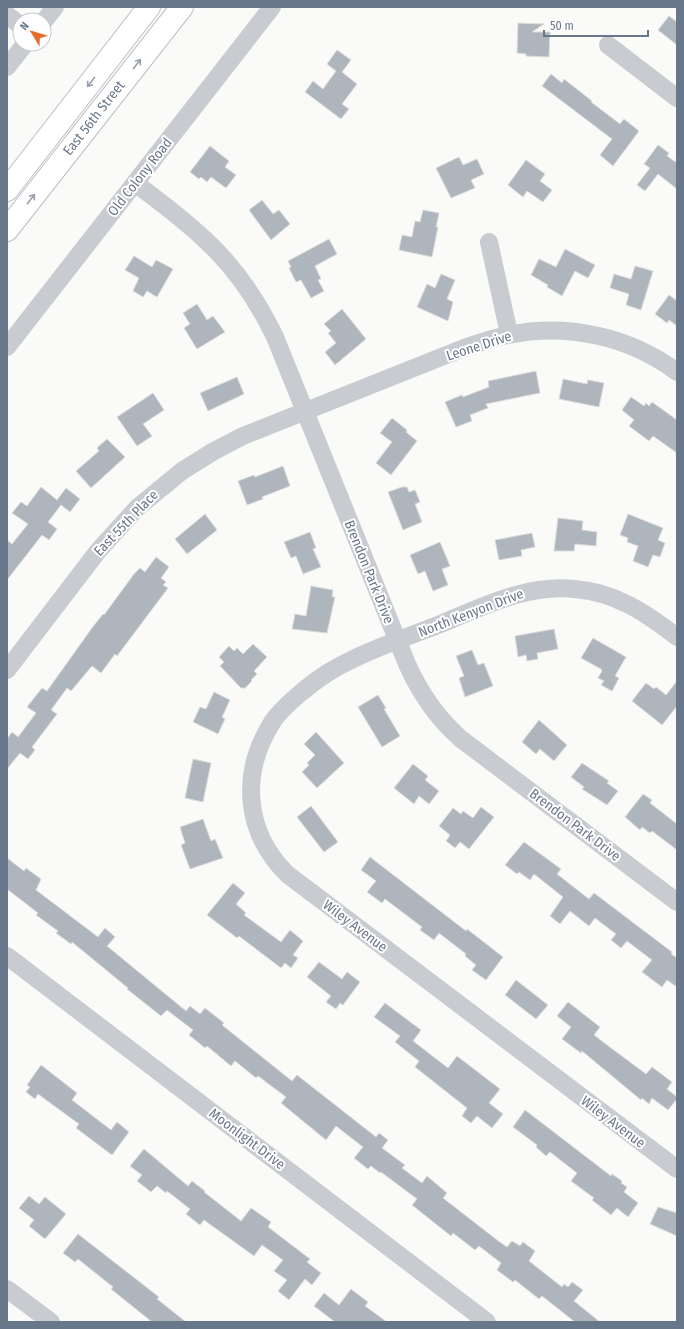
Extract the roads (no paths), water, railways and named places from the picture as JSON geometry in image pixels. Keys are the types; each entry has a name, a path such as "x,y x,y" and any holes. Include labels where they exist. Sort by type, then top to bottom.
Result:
{"main road":[{"name":"East 56th Street","path":"7,190 149,7"},
{"name":"East 56th Street","path":"7,230 182,7"}],"street":[{"name":"Old Colony Road","path":"7,348 272,7"},
{"path":"608,45 677,98"},
{"path":"7,67 19,52"},
{"name":"Brendon Park Drive","path":"135,183 201,234 237,272 264,314 397,641 418,688 433,710 451,730 677,902"},
{"path":"489,242 509,334"},
{"name":"Leone Drive","path":"305,412 464,348 509,334 547,330 592,334 637,348 677,372"},
{"name":"East 55th Place","path":"7,670 110,536 156,490 214,451 243,436 305,412"},
{"name":"North Kenyon Drive","path":"397,641 510,596 542,589 556,588 596,592 622,601 646,614 677,637"},
{"name":"Wiley Avenue","path":"397,641 331,671 313,683 274,721 258,750 250,783 253,811 263,842 274,859 293,879 677,1169"},
{"name":"Moonlight Drive","path":"7,956 487,1322"},
{"path":"7,1289 51,1322"}]}
